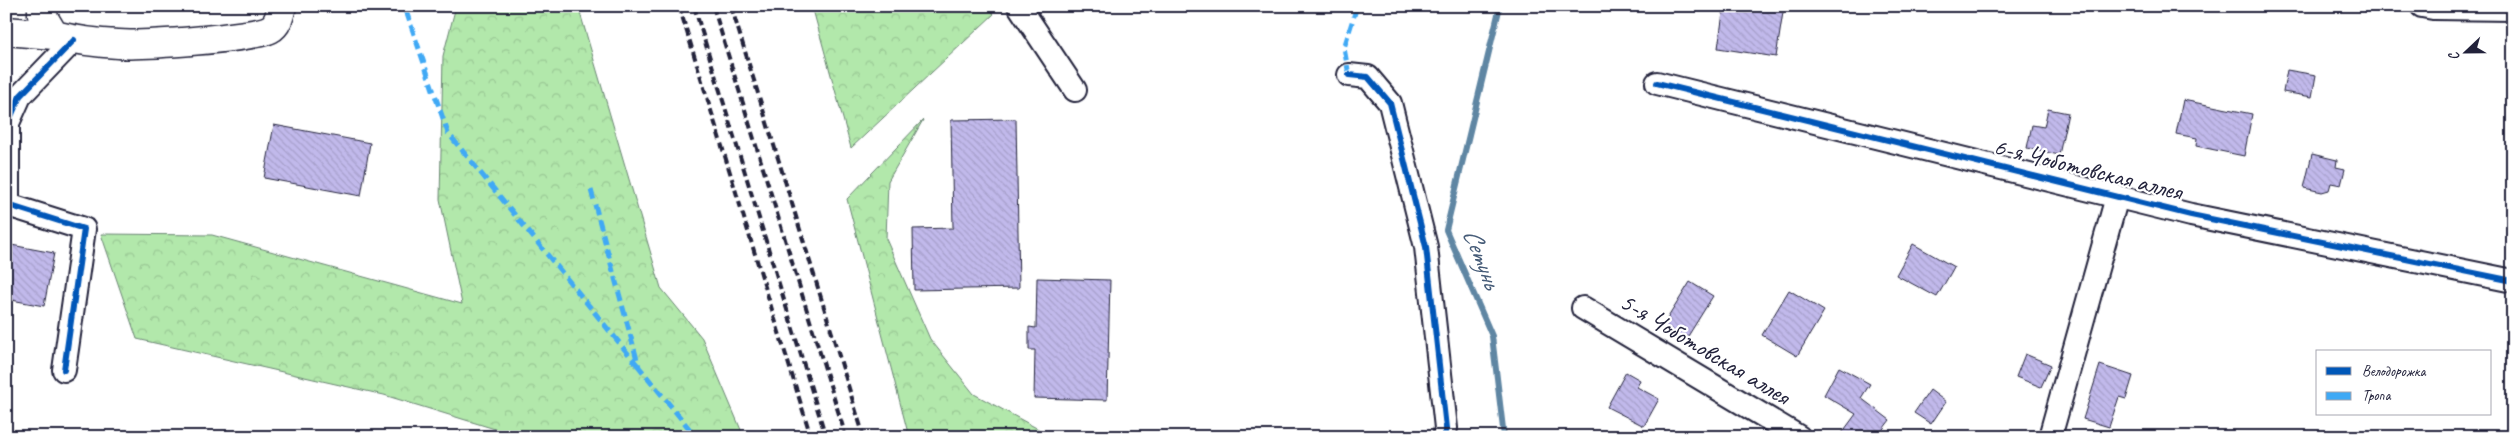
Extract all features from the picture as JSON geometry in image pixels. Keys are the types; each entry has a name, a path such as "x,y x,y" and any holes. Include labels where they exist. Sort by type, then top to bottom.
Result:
{"street":[{"path":"42,6 42,15 64,37"},
{"path":"6,31 120,44 234,36 270,29 279,18 282,6"},
{"path":"1019,6 1075,90"},
{"path":"2422,6 2433,8 2513,9"},
{"path":"64,37 20,96 8,123 8,205 84,229 64,370"},
{"path":"1349,75 1368,78 1390,103 1426,247 1446,428 1444,437"},
{"name":"6-я Чоботовская аллея","path":"1657,83 2191,215 2513,281"},
{"path":"2050,437 2117,197"},
{"name":"5-я Чоботовская аллея","path":"1583,308 1799,437"}],"green space":[{"path":"456,6 578,6 661,288 702,338 744,437 521,437 384,395 137,339 101,234 212,235 462,304 440,199 443,56"},
{"path":"812,6 986,6 994,14 851,148"},
{"path":"923,120 888,181 886,239 930,339 974,394 1053,437 909,437 847,199"}],"building":[{"path":"1724,6 1784,6 1776,57 1718,48"},
{"path":"2287,70 2316,75 2312,97 2283,92"},
{"path":"2183,100 2252,114 2244,156 2196,146 2197,138 2176,134"},
{"path":"2048,109 2068,113 2059,155 2027,148 2032,125 2044,127"},
{"path":"1016,119 1019,288 914,290 913,229 953,228 951,120"},
{"path":"274,125 370,143 361,196 264,178"},
{"path":"2312,154 2337,160 2336,167 2345,169 2341,185 2331,183 2329,190 2322,192 2304,188"},
{"path":"6,244 54,253 44,306 6,299"},
{"path":"1913,244 1954,267 1937,297 1896,275"},
{"path":"1037,278 1110,280 1107,400 1034,398 1035,350 1029,350 1029,327 1036,328"},
{"path":"1690,282 1713,296 1685,341 1662,327"},
{"path":"1789,290 1824,311 1797,356 1762,335"},
{"path":"2025,354 2051,365 2041,387 2016,377"},
{"path":"2100,365 2133,376 2126,399 2119,397 2109,427 2083,419"},
{"path":"1839,367 1870,384 1861,398 1890,420 1877,437 1839,437 1856,414 1824,395"},
{"path":"1626,372 1640,380 1637,387 1659,399 1644,426 1607,407"},
{"path":"1930,390 1946,402 1931,424 1914,413"}],"waterway":[{"name":"Сетунь","path":"1500,6 1446,230 1492,336 1504,437"}],"railway":[{"path":"679,6 811,437"},
{"path":"694,6 826,437"},
{"path":"713,6 846,437"},
{"path":"731,6 864,437"}],"marked path":[{"path":"1349,75 1344,48 1357,6"},
{"path":"406,11 448,133 639,367"},
{"path":"591,190 639,367 696,437"}],"cycle path":[{"path":"64,370 84,229 8,205 8,123 20,96 74,40"},
{"path":"1349,75 1368,77 1390,103 1426,247 1446,428 1444,437"},
{"path":"1657,83 2191,215 2513,281"}]}
